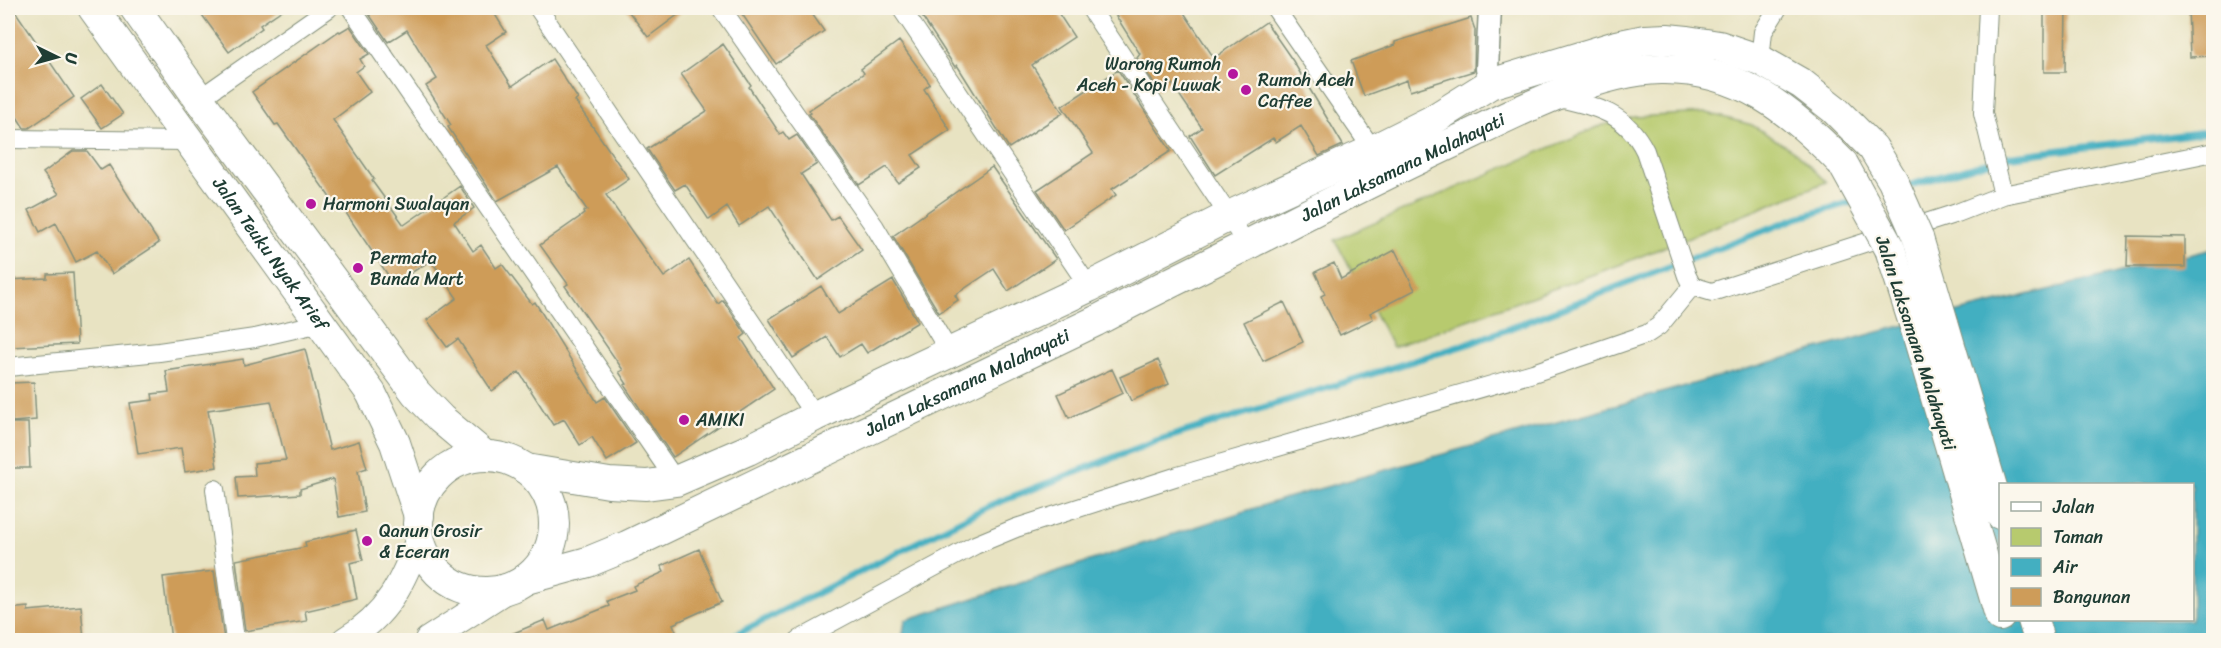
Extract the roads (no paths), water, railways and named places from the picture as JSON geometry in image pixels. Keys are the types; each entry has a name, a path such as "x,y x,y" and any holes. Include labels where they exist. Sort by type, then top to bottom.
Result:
{"highway":[{"name":"Jalan Teuku Nyak Arief","path":"93,8 361,377 381,411 395,443 419,526"},
{"name":"Jalan Teuku Nyak Arief","path":"135,8 416,393 485,456"},
{"name":"Jalan Laksamana Malahayati","path":"526,469 609,483 646,485 676,481 748,450 1089,287 1229,216 1373,150 1431,121 1490,84 1616,46 1645,40 1667,39 1719,46 1760,60 1802,84 1834,109 1873,148 1893,181 1918,238 1930,329 1999,610"},
{"name":"Jalan Laksamana Malahayati","path":"518,583 588,562 627,546 1096,321 1245,244 1505,117 1621,75 1659,69 1711,75 1754,91 1785,110 1815,134 1843,164 1890,249 1930,329 1999,508"},
{"path":"485,456 514,461 526,469 539,482 548,497 553,515 553,533 549,550 539,566 518,583 490,592 471,590 452,583 437,571 426,555 419,526 424,497 434,480 448,467 466,459 485,456"},
{"name":"Jalan Laksamana Malahayati","path":"2002,621 2008,640"},
{"path":"2032,621 2039,640"}],"main road":[{"path":"345,640 368,624 395,594 406,573 419,526"},
{"path":"428,640 518,583"}],"street":[{"path":"200,99 329,8"},
{"path":"351,8 676,481"},
{"path":"538,8 815,416"},
{"path":"721,8 875,227 950,353"},
{"path":"901,8 1089,287"},
{"path":"1090,8 1229,216 1245,244"},
{"path":"1275,8 1373,150"},
{"path":"1490,8 1487,61 1490,84"},
{"path":"1760,60 1763,32 1778,8"},
{"path":"1988,8 1983,113 2003,195"},
{"path":"1555,97 1589,105 1617,117 1629,126 1645,151 1689,281 1712,292 1957,213 2003,195 2214,152"},
{"path":"8,139 188,141"},
{"path":"799,640 975,545 1016,528 1189,473 1533,373 1647,334 1667,317 1689,281"},
{"path":"8,367 159,352 255,338 321,322"},
{"path":"214,489 235,640"}],"water":[{"path":"2213,249 2213,640 902,640 905,620 1283,499 1878,332"}],"waterway":[{"path":"1904,187 2006,157 2214,131"},
{"path":"725,640 991,505 1156,441 1471,343 1794,219 1855,201"}],"place":[{"name":"Warong Rumoh Aceh - Kopi Luwak","path":"1233,74"},
{"name":"Rumoh Aceh Caffee","path":"1246,90"},
{"name":"Harmoni Swalayan","path":"311,204"},
{"name":"Permata Bunda Mart","path":"358,268"},
{"name":"AMIKI","path":"684,420"},
{"name":"Qanun Grosir & Eceran","path":"367,541"}]}
